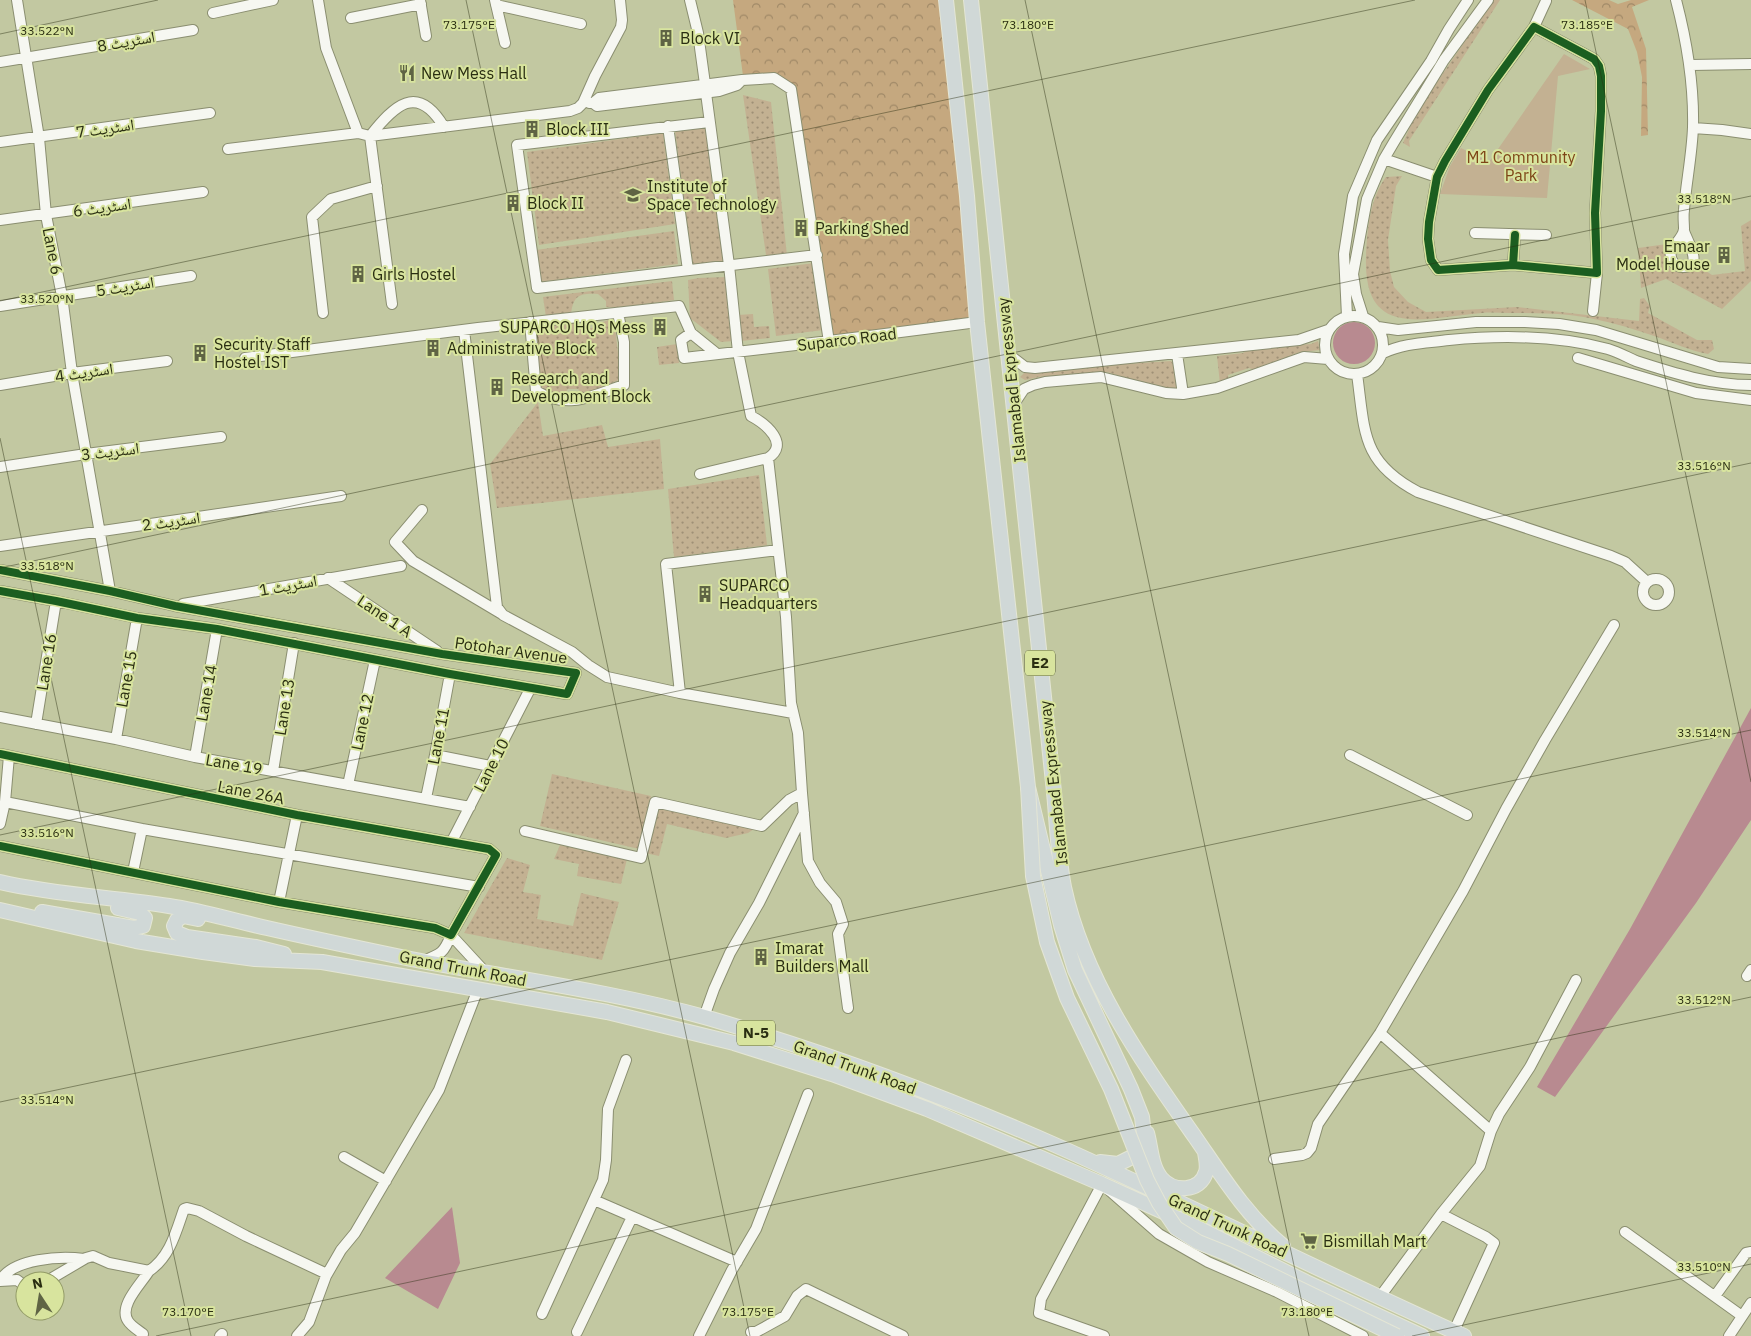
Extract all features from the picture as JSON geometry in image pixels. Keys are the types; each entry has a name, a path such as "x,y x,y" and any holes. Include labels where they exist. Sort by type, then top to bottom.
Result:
{"highway":[{"name":"Islamabad Expressway","path":"946,0 967,196 977,322 1028,786"},
{"name":"Islamabad Expressway","path":"971,0 1064,886 1095,978 1128,1036 1237,1199 1258,1224 1296,1257"},
{"path":"1028,786 1061,925 1075,970 1131,1089 1142,1117 1156,1170 1166,1183 1175,1188 1186,1189 1194,1186 1206,1174 1205,1152"},
{"path":"1028,786 1033,876 1047,942 1067,998 1111,1089 1146,1180 1158,1203 1176,1228 1198,1242 1228,1254 1397,1336"},
{"name":"Grand Trunk Road","path":"0,882 30,889 172,906 320,940 423,961 638,1001 704,1017 837,1058 964,1108 1082,1158 1459,1334"},
{"path":"0,905 134,928 143,926 145,918 140,913 129,909 62,900 30,889"},
{"name":"Grand Trunk Road","path":"0,910 136,941 255,959 322,962 607,1012 668,1026 783,1058 927,1109 1102,1184 1194,1226 1306,1282 1422,1336"},
{"path":"320,940 280,936 183,916 176,920 174,926 177,933 187,937 256,947 322,962"},
{"path":"1082,1158 1118,1164 1132,1158 1141,1148 1144,1135 1142,1117"}],"street":[{"name":"Lane 6","path":"17,0 39,138 46,215 62,296 72,373 110,591"},
{"path":"213,12 272,0"},
{"path":"318,0 326,48 358,133"},
{"path":"588,103 595,76 621,27 620,0"},
{"path":"690,0 697,26 706,88 708,122 729,265 738,352 751,416 764,424 774,436 777,448 774,454 768,458 700,474"},
{"path":"1347,316 1344,254 1353,196 1377,140 1431,61 1468,0"},
{"path":"1363,316 1356,294 1353,274 1367,199 1384,159 1441,66 1488,0"},
{"path":"1676,0 1691,65 1693,128 1683,213 1684,231"},
{"path":"1546,1 1534,27 1488,90 1437,177 1429,222 1428,239 1431,260 1438,270 1513,265 1597,273"},
{"path":"351,18 420,2 426,36"},
{"path":"505,43 496,3 581,24"},
{"path":"1534,27 1594,59 1599,66 1601,76 1601,111 1596,213 1597,273 1593,311"},
{"name":"اسٹریٹ 8","path":"0,62 194,30"},
{"path":"1431,61 1441,66"},
{"path":"1691,65 1751,64"},
{"path":"228,149 358,133 370,136 570,112 588,103 597,106 706,88 742,80 774,78 791,89 829,342"},
{"path":"392,304 370,136 386,115 401,104 416,102 427,106 438,116 444,127"},
{"name":"اسٹریٹ 7","path":"0,142 210,113"},
{"path":"708,122 517,145 537,288 817,254"},
{"path":"668,126 688,270"},
{"path":"1693,128 1751,134"},
{"path":"1384,159 1437,177"},
{"path":"323,314 312,217 331,199 377,186"},
{"name":"اسٹریٹ 6","path":"0,220 203,192"},
{"path":"1475,233 1546,234"},
{"path":"1513,265 1515,235"},
{"name":"اسٹریٹ 5","path":"0,306 191,276"},
{"path":"245,358 530,322 679,306 691,333 717,354"},
{"path":"530,322 536,391 548,399 577,401 624,385 624,342 618,313"},
{"path":"1347,316 1363,316 1368,319 1378,327 1384,344 1383,353 1377,364 1367,371 1357,374 1344,372 1335,367 1328,359 1325,349 1325,339 1328,330 1333,324 1347,316"},
{"name":"Suparco Road","path":"691,333 681,340 684,358 829,342 977,322"},
{"path":"1378,327 1398,330 1476,322 1559,324 1596,330 1718,367 1751,369"},
{"path":"464,330 497,607 503,615"},
{"path":"1008,354 1025,366 1035,368 1299,340 1328,330"},
{"path":"1383,353 1404,344 1486,337 1531,337 1609,349 1635,360 1687,377 1721,383 1749,385 1749,400 1696,393 1578,358"},
{"path":"1177,354 1183,394"},
{"path":"1014,404 1024,389 1033,384 1108,377 1166,393 1183,394 1217,388 1304,357 1328,359"},
{"name":"اسٹریٹ 4","path":"0,386 72,373 167,361"},
{"path":"1357,374 1364,423 1372,450 1382,467 1403,484 1418,492 1611,556 1625,562 1647,582"},
{"name":"اسٹریٹ 3","path":"0,467 221,437"},
{"path":"768,458 786,617 790,703 798,734 808,861 820,882 836,902 842,924 838,934 848,1008"},
{"name":"اسٹریٹ 2","path":"0,546 341,496"},
{"path":"422,510 395,542 413,561 503,615 572,652 606,676 680,693 793,713"},
{"path":"680,693 666,564 778,550"},
{"name":"اسٹریٹ 1","path":"175,606 401,566"},
{"name":"Potohar Avenue","path":"0,570 110,591 175,606 442,654 576,673 566,694 530,689 294,643 218,629 137,618 0,591"},
{"name":"Lane 1 A","path":"328,578 442,654"},
{"name":"Lane 16","path":"36,724 56,601"},
{"name":"Lane 15","path":"116,739 137,618"},
{"path":"1274,1159 1307,1153 1318,1124 1380,1033 1463,891 1535,757 1614,625"},
{"name":"Lane 14","path":"195,757 218,629"},
{"name":"Lane 13","path":"273,771 294,643"},
{"name":"Lane 12","path":"348,785 375,660"},
{"name":"Lane 11","path":"426,798 436,755 450,674"},
{"name":"Lane 10","path":"452,841 530,689"},
{"name":"Lane 19","path":"0,717 116,739 195,757 470,807"},
{"path":"1350,754 1467,815"},
{"path":"0,824 5,802 5,755"},
{"name":"Lane 26A","path":"5,755 297,815 489,848 496,855 479,887"},
{"path":"436,755 490,766"},
{"path":"526,830 641,858 655,802 762,826 789,800 802,793"},
{"path":"5,802 142,829 479,887 441,954 423,961"},
{"path":"704,1017 730,953 760,903 804,813"},
{"path":"279,902 297,815"},
{"path":"133,872 142,829"},
{"path":"0,846 279,902 435,928 451,935 486,973"},
{"path":"1379,1298 1441,1214 1480,1166 1491,1131 1530,1068 1576,980"},
{"path":"297,1336 309,1322 327,1274 386,1181 439,1090 478,989"},
{"path":"1380,1033 1491,1131"},
{"path":"542,1314 603,1180 606,1160 608,1109 626,1060"},
{"path":"699,1336 756,1229 808,1094"},
{"path":"344,1157 386,1181"},
{"path":"1104,1336 1039,1313 1041,1299 1102,1184 1159,1234 1208,1262 1277,1292 1363,1336"},
{"path":"594,1200 737,1262"},
{"path":"143,1334 128,1321 124,1312 126,1304 149,1271 163,1259 174,1241 184,1209 187,1208 199,1211 246,1236 327,1274"},
{"path":"1441,1214 1494,1243 1459,1334"},
{"path":"577,1332 632,1217"},
{"path":"1625,1232 1742,1316"},
{"path":"1715,1296 1746,1253 1751,1252"},
{"path":"64,1271 93,1256 109,1263 149,1271"},
{"path":"0,1281 8,1271 30,1262 59,1258 84,1259"},
{"path":"0,1281 15,1280"},
{"path":"750,1332 756,1332 785,1316 797,1296 806,1289 903,1336"},
{"path":"1729,1336 1751,1303"}],"green space":[{"path":"733,0 940,0 977,316 829,342 791,84 743,76"},
{"path":"1493,0 1500,0 1409,141 1410,147 1403,143 1416,113"},
{"path":"1572,0 1609,0 1618,4 1631,0 1649,0 1632,7 1646,49 1648,135 1641,136 1642,77 1637,52 1628,29"},
{"name":"M1 Community Park","path":"1564,54 1590,69 1558,76 1547,198 1440,194 1450,166 1461,148 1489,162"},
{"path":"743,95 771,102 787,256 766,255"},
{"path":"707,127 724,261 692,265 675,130"},
{"path":"663,133 675,224 539,245 527,152"},
{"path":"1402,176 1396,186 1388,240 1390,271 1394,287 1408,302 1426,312 1517,307 1639,321 1640,299 1644,298 1650,306 1648,313 1697,340 1712,340 1714,349 1708,354 1701,353 1624,326 1569,315 1489,313 1420,319 1402,318 1387,313 1375,302 1368,284 1367,236 1370,215 1381,185 1386,177"},
{"path":"1751,220 1751,281 1722,309 1666,279 1641,288 1638,248 1667,244 1668,268 1686,271 1700,267 1712,275 1745,271 1741,226"},
{"path":"674,231 678,264 540,282 536,250"},
{"path":"814,263 823,330 776,336 768,269"},
{"path":"726,277 733,341 721,342 690,318 688,280"},
{"path":"672,281 674,300 617,308 606,307 606,301 598,294 586,294 576,299 571,315 546,317 543,297"},
{"path":"753,314 754,327 769,326 770,338 741,341 738,315"},
{"path":"614,318 621,379 584,395 578,389 568,389 562,397 542,391 535,327 573,322 581,327 592,328"},
{"path":"1318,341 1320,350 1300,352 1255,370 1249,368 1228,375 1229,382 1220,384 1217,356 1243,353 1250,349 1311,344"},
{"path":"677,344 679,363 659,365 657,347"},
{"path":"1171,361 1174,364 1178,388 1172,389 1139,382 1107,372 1039,377 1025,380 1020,377 1025,372 1049,372 1109,365"},
{"path":"538,402 543,436 602,425 608,447 660,439 664,489 497,508 490,464"},
{"path":"759,475 767,545 674,557 668,489"},
{"path":"552,774 651,796 639,849 540,826"},
{"path":"657,806 757,827 748,833 726,838 667,824 659,856 645,853"},
{"path":"560,845 627,859 621,884 577,876 579,864 554,859"},
{"path":"507,858 530,865 523,892 541,895 537,919 573,926 581,893 619,902 602,960 464,933"}],"shaded area":[{"path":"1358,322 1366,325 1372,331 1375,343 1372,355 1366,361 1350,364 1342,361 1336,355 1333,339 1336,331 1342,325"},
{"path":"1751,708 1751,820 1696,903 1555,1097 1537,1087 1630,929"},
{"path":"452,1207 460,1263 438,1309 385,1278"}],"cycle path":[{"path":"1513,265 1438,270 1431,260 1428,239 1429,222 1437,177 1445,161 1488,90 1534,27 1594,59 1599,66 1601,76 1601,111 1595,213 1597,273 1513,265 1515,235"},
{"path":"0,570 110,591 175,606 442,654 576,673 567,694 450,674 217,629 137,618 0,591"},
{"path":"0,754 297,815 489,849 496,855 451,935 435,928 279,902 0,846"}],"place":[{"name":"Block VI","path":"666,38"},
{"name":"New Mess Hall","path":"407,73"},
{"name":"Block III","path":"532,129"},
{"name":"Institute of Space Technology","path":"633,195"},
{"name":"Block II","path":"513,203"},
{"name":"Parking Shed","path":"801,228"},
{"name":"Emaar Model House","path":"1724,255"},
{"name":"Girls Hostel","path":"358,274"},
{"name":"SUPARCO HQs Mess","path":"660,327"},
{"name":"Administrative Block","path":"433,348"},
{"name":"Security Staff Hostel IST","path":"200,353"},
{"name":"Research and Development Block","path":"497,387"},
{"name":"SUPARCO Headquarters","path":"705,594"},
{"name":"Imarat Builders Mall","path":"761,957"},
{"name":"Bismillah Mart","path":"1309,1241"}]}
